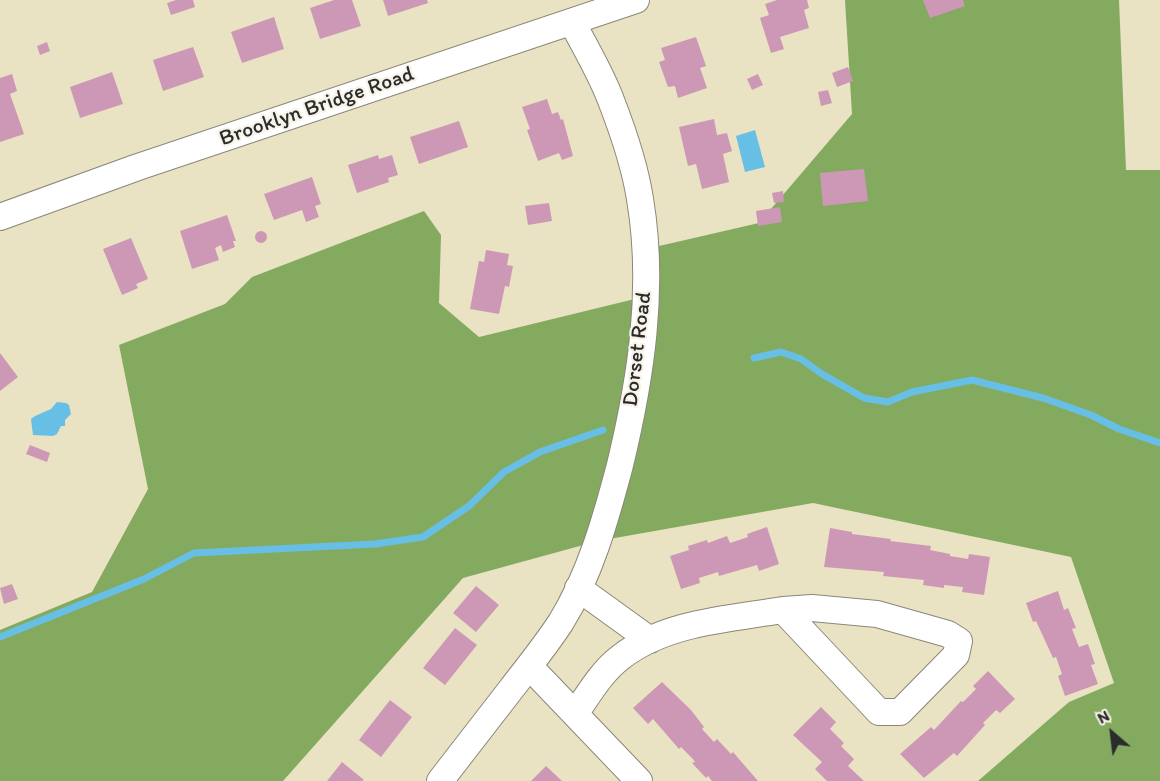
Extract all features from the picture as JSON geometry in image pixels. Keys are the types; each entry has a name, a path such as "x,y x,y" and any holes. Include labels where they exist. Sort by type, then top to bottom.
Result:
{"street":[{"name":"Brooklyn Bridge Road","path":"0,217 495,46 636,0"},
{"name":"Dorset Road","path":"440,781 529,666 561,621 578,588 597,542 626,440 644,337 647,296 646,249 640,198 628,150 608,93 597,67 572,22"},
{"path":"578,588 650,640"},
{"path":"575,714 606,671 620,658 650,640 703,623 783,610 812,608 878,614 948,634 959,641 956,655 900,712 879,712 783,610"},
{"path":"529,666 639,781"}],"green space":[{"path":"845,0 1119,0 1126,170 1160,170 1160,781 978,781 1069,702 1114,683 1071,557 813,503 598,541 463,578 283,781 0,781 0,630 92,592 148,489 119,345 225,304 252,277 424,211 441,235 439,303 479,337 647,296 646,249 759,223 852,114"}],"water":[{"path":"755,130 765,167 745,172 736,136"},
{"path":"57,402 69,405 71,414 65,420 65,426 61,426 57,434 53,436 33,435 31,419 51,409"}],"building":[{"path":"176,0 193,0 195,7 171,15 167,3"},
{"path":"334,0 352,0 361,26 320,39 310,8"},
{"path":"383,0 427,0 428,3 388,16"},
{"path":"777,0 807,0 809,8 804,10 809,28 780,37 784,49 771,53 760,18 769,15 765,4"},
{"path":"923,0 963,0 965,6 930,18"},
{"path":"274,17 284,49 242,63 231,32"},
{"path":"696,37 706,66 700,68 707,88 678,98 675,86 668,87 659,62 665,60 661,48"},
{"path":"47,42 50,51 40,55 37,46"},
{"path":"193,47 204,77 163,91 153,60"},
{"path":"848,67 853,81 837,87 832,73"},
{"path":"112,72 123,104 80,118 70,87"},
{"path":"12,74 17,91 10,94 24,134 0,142 0,78"},
{"path":"758,74 763,85 752,90 747,79"},
{"path":"828,90 832,103 821,106 818,92"},
{"path":"547,99 552,114 558,112 561,120 563,119 573,156 562,160 559,153 538,161 527,130 530,129 522,107"},
{"path":"714,119 717,135 727,133 732,151 723,154 729,182 702,189 696,164 688,166 679,127"},
{"path":"459,121 468,147 419,164 410,137"},
{"path":"378,155 379,159 392,155 398,175 388,178 389,182 357,193 348,165"},
{"path":"864,169 868,201 823,206 820,173"},
{"path":"312,177 321,204 315,206 319,217 306,222 302,210 274,220 264,194"},
{"path":"783,191 784,202 774,203 772,193"},
{"path":"549,203 552,221 528,225 525,206"},
{"path":"780,207 782,222 758,226 756,211"},
{"path":"227,215 236,241 233,241 235,247 223,252 221,245 215,248 219,260 192,269 180,231"},
{"path":"263,231 267,237 263,243 259,243 255,235"},
{"path":"131,238 148,279 136,284 138,288 122,295 103,249"},
{"path":"486,250 509,254 507,265 513,266 509,287 505,286 499,314 470,309 479,261 484,262"},
{"path":"0,353 18,377 0,391"},
{"path":"30,445 50,453 47,462 26,454"},
{"path":"767,527 779,564 759,571 757,565 719,576 718,572 699,578 700,583 681,589 670,556 689,550 688,546 707,540 708,543 727,536 730,543"},
{"path":"830,528 852,532 852,534 891,539 890,541 931,546 930,550 950,554 950,556 968,559 969,554 990,557 984,595 962,592 963,587 944,585 944,588 923,585 924,580 883,576 884,572 824,567"},
{"path":"12,584 18,599 4,604 0,588"},
{"path":"476,586 499,605 476,632 453,613"},
{"path":"1058,591 1064,610 1068,608 1076,628 1072,629 1079,647 1088,644 1095,664 1091,665 1098,684 1065,696 1058,676 1062,674 1056,657 1053,658 1036,621 1033,622 1026,603"},
{"path":"455,628 477,645 445,685 423,668"},
{"path":"988,671 1015,699 1000,713 996,710 957,756 954,753 924,778 900,754 931,727 934,730 961,701 963,702 976,689 973,686"},
{"path":"662,682 691,710 704,727 702,729 714,742 717,739 731,754 733,752 758,781 712,781 708,776 706,778 692,763 695,762 693,759 681,747 679,749 653,719 648,724 633,708"},
{"path":"390,700 412,717 381,757 359,740"},
{"path":"821,707 836,722 830,729 844,743 841,746 854,759 848,766 864,781 827,781 815,769 822,762 793,735"},
{"path":"342,762 364,780 327,781"},
{"path":"546,766 562,781 531,781"}],"waterway":[{"path":"754,358 781,352 801,359 864,398 888,402 912,392 972,380 1043,398 1160,443"},
{"path":"0,637 144,579 194,553 375,544 423,537 469,506 504,472 540,452 603,430"}]}
